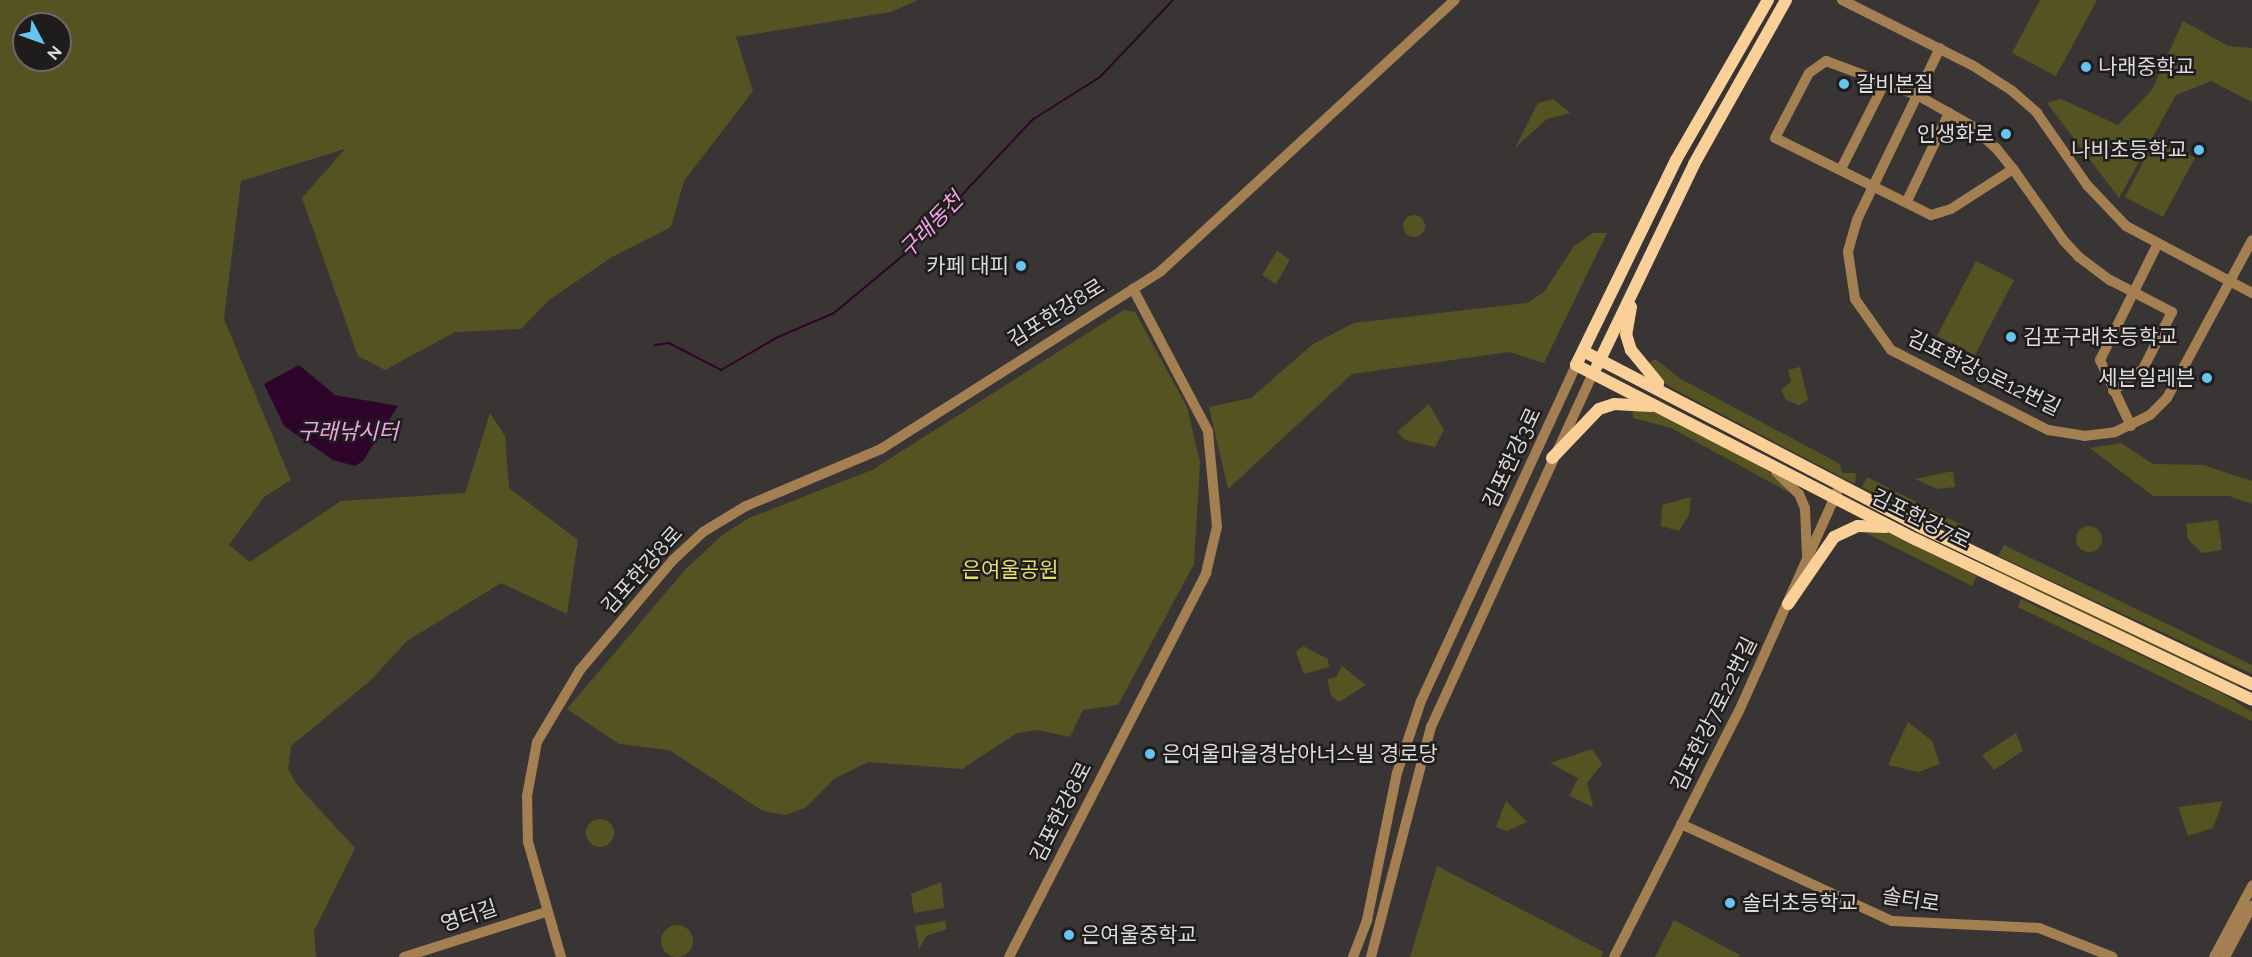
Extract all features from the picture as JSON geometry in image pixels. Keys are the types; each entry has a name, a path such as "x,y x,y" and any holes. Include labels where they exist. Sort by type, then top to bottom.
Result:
{"main road":[{"name":"김포한강3로","path":"1576,365 1676,160 1768,0"},
{"name":"김포한강3로","path":"1596,366 1694,164 1786,0"},
{"path":"1642,270 1628,317 1631,350 1652,378 1695,406"},
{"name":"김포한강7로","path":"1583,351 1596,366 1694,422 1834,497 2252,700"},
{"name":"김포한강7로","path":"1576,365 1596,366 1695,406 1840,485 2252,683"},
{"path":"1552,458 1586,417 1614,404 1649,405 1694,422"},
{"path":"1788,604 1834,537 1858,526 1894,528"}],"street":[{"name":"김포한강8로","path":"561,957 546,912 528,842 527,796 537,742 580,670 673,560 731,514 862,460 1161,271 1455,0"},
{"path":"1842,0 1940,48 2025,102 2098,199 2157,245 2252,293"},
{"name":"김포한강9로12번길","path":"1940,48 1851,236 1849,274 1861,312 1880,339 2048,430 2084,436 2131,426 2168,398 2252,240"},
{"path":"2013,169 1942,213 1930,215 1906,201 1775,138 1809,73 1820,63 1838,62 1917,95 1983,135 2013,169 2064,241 2090,267 2172,312 2143,369 2113,391"},
{"path":"1841,169 1885,82"},
{"path":"1906,201 1949,114"},
{"path":"2131,426 2100,360 2157,245"},
{"name":"김포한강8로","path":"1009,957 1206,573 1217,527 1213,449 1204,420 1133,289"},
{"name":"김포한강3로","path":"1353,957 1367,920 1413,720 1576,365"},
{"name":"김포한강3로","path":"1371,957 1424,746 1552,458 1596,366"},
{"path":"1747,450 1799,494 1807,517 1806,564"},
{"name":"김포한강7로22번길","path":"1614,957 1788,604 1840,485"},
{"path":"2233,692 2252,705"},
{"name":"솔터로","path":"1681,824 1892,921 2040,928 2068,935 2113,957"},
{"path":"2214,957 2252,886"},
{"path":"2225,957 2252,906"},
{"name":"영터길","path":"404,957 546,912"}],"green space":[{"path":"0,0 918,0 891,12 736,37 753,91 684,181 671,227 612,257 549,300 521,329 455,332 385,370 358,356 302,198 345,149 241,181 224,319 291,480 264,497 229,545 250,562 341,501 465,493 490,413 505,436 509,488 578,540 567,614 501,583 407,641 370,681 291,746 288,769 297,785 355,848 314,931 316,957 0,957"},
{"path":"2040,0 2097,0 2056,76 2012,53"},
{"path":"2183,21 2228,46 2252,48 2252,102 2211,81 2176,95 2119,198 2047,103 2061,99 2118,125 2152,90"},
{"path":"1553,99 1570,113 1547,119 1515,148 1538,103"},
{"path":"2156,137 2195,158 2163,217 2125,197"},
{"path":"1414,215 1422,218 1425,226 1422,234 1414,237 1406,234 1403,226 1406,218"},
{"path":"1593,233 1607,233 1544,363 1509,352 1352,374 1228,489 1209,407 1251,398 1313,344 1354,323 1527,303 1544,292 1574,246"},
{"path":"1277,251 1290,260 1276,284 1262,275"},
{"path":"1976,261 2014,280 1975,355 1937,336"},
{"name":"은여울공원","path":"1124,310 1135,312 1187,407 1200,462 1194,564 1118,705 1083,710 1070,737 1038,730 1017,733 962,769 868,762 834,779 805,808 785,815 763,811 669,750 619,744 567,709 685,570 721,536 749,518 872,470"},
{"path":"1655,359 1681,379 1840,464 1842,473 1856,473 1855,484 1670,387 1645,366"},
{"path":"1800,367 1808,400 1799,405 1786,400 1781,390 1791,382 1788,370"},
{"path":"1429,404 1444,430 1435,447 1405,440 1397,432"},
{"path":"1632,408 1651,409 1732,449 1777,477 1790,493 1671,428 1633,418"},
{"path":"2121,443 2153,464 2203,465 2252,481 2252,504 2229,496 2153,496 2090,448"},
{"path":"1953,471 1955,487 1937,489 1915,479"},
{"path":"1867,477 1962,525 1958,532 1862,487"},
{"path":"1691,497 1689,515 1679,531 1661,526 1662,505"},
{"path":"2218,520 2222,550 2202,553 2188,539 2186,524"},
{"path":"2089,526 2098,530 2102,539 2098,548 2089,552 2080,548 2076,539 2080,530"},
{"path":"1885,531 1977,576 1972,586 1866,533"},
{"path":"2004,545 2252,665 2252,674 1998,556"},
{"path":"1995,567 2238,683 2239,686 1993,570"},
{"path":"2021,599 2224,694 2252,712 2252,721 2018,607"},
{"path":"1303,646 1328,659 1329,667 1304,674 1296,652"},
{"path":"1342,666 1366,685 1339,702 1331,696 1327,679 1336,677"},
{"path":"1908,722 1932,741 1940,764 1918,772 1888,765"},
{"path":"2016,733 2023,751 1994,770 1982,755"},
{"path":"1592,749 1602,764 1587,783 1593,807 1569,796 1578,778 1550,763"},
{"path":"1506,801 1527,822 1507,831 1496,827"},
{"path":"2223,801 2213,828 2188,836 2178,807"},
{"path":"600,819 610,823 614,833 610,843 600,847 590,843 586,833 590,823"},
{"path":"1437,866 1604,952 1601,957 1410,957"},
{"path":"941,882 944,908 914,913 911,894"},
{"path":"1674,920 1740,955 1739,957 1655,957"},
{"path":"945,921 947,929 926,936 919,949 915,926"},
{"path":"677,925 688,930 693,941 688,952 677,957 666,952 661,941 666,930"}],"water":[{"name":"구래낚시터","path":"299,365 335,395 398,406 363,461 355,466 333,460 284,426 264,384"}],"waterway":[{"name":"구래동천","path":"655,345 669,343 721,370 778,337 834,313 912,248 1032,120 1100,77 1173,0"}],"place":[{"name":"나래중학교","path":"2086,67"},
{"name":"갈비본질","path":"1844,84"},
{"name":"인생화로","path":"2006,134"},
{"name":"나비초등학교","path":"2199,150"},
{"name":"카페 대피","path":"1021,266"},
{"name":"김포구래초등학교","path":"2011,337"},
{"name":"세븐일레븐","path":"2207,378"},
{"name":"은여울마을경남아너스빌 경로당","path":"1150,754"},
{"name":"솔터초등학교","path":"1730,903"},
{"name":"은여울중학교","path":"1069,935"}]}
